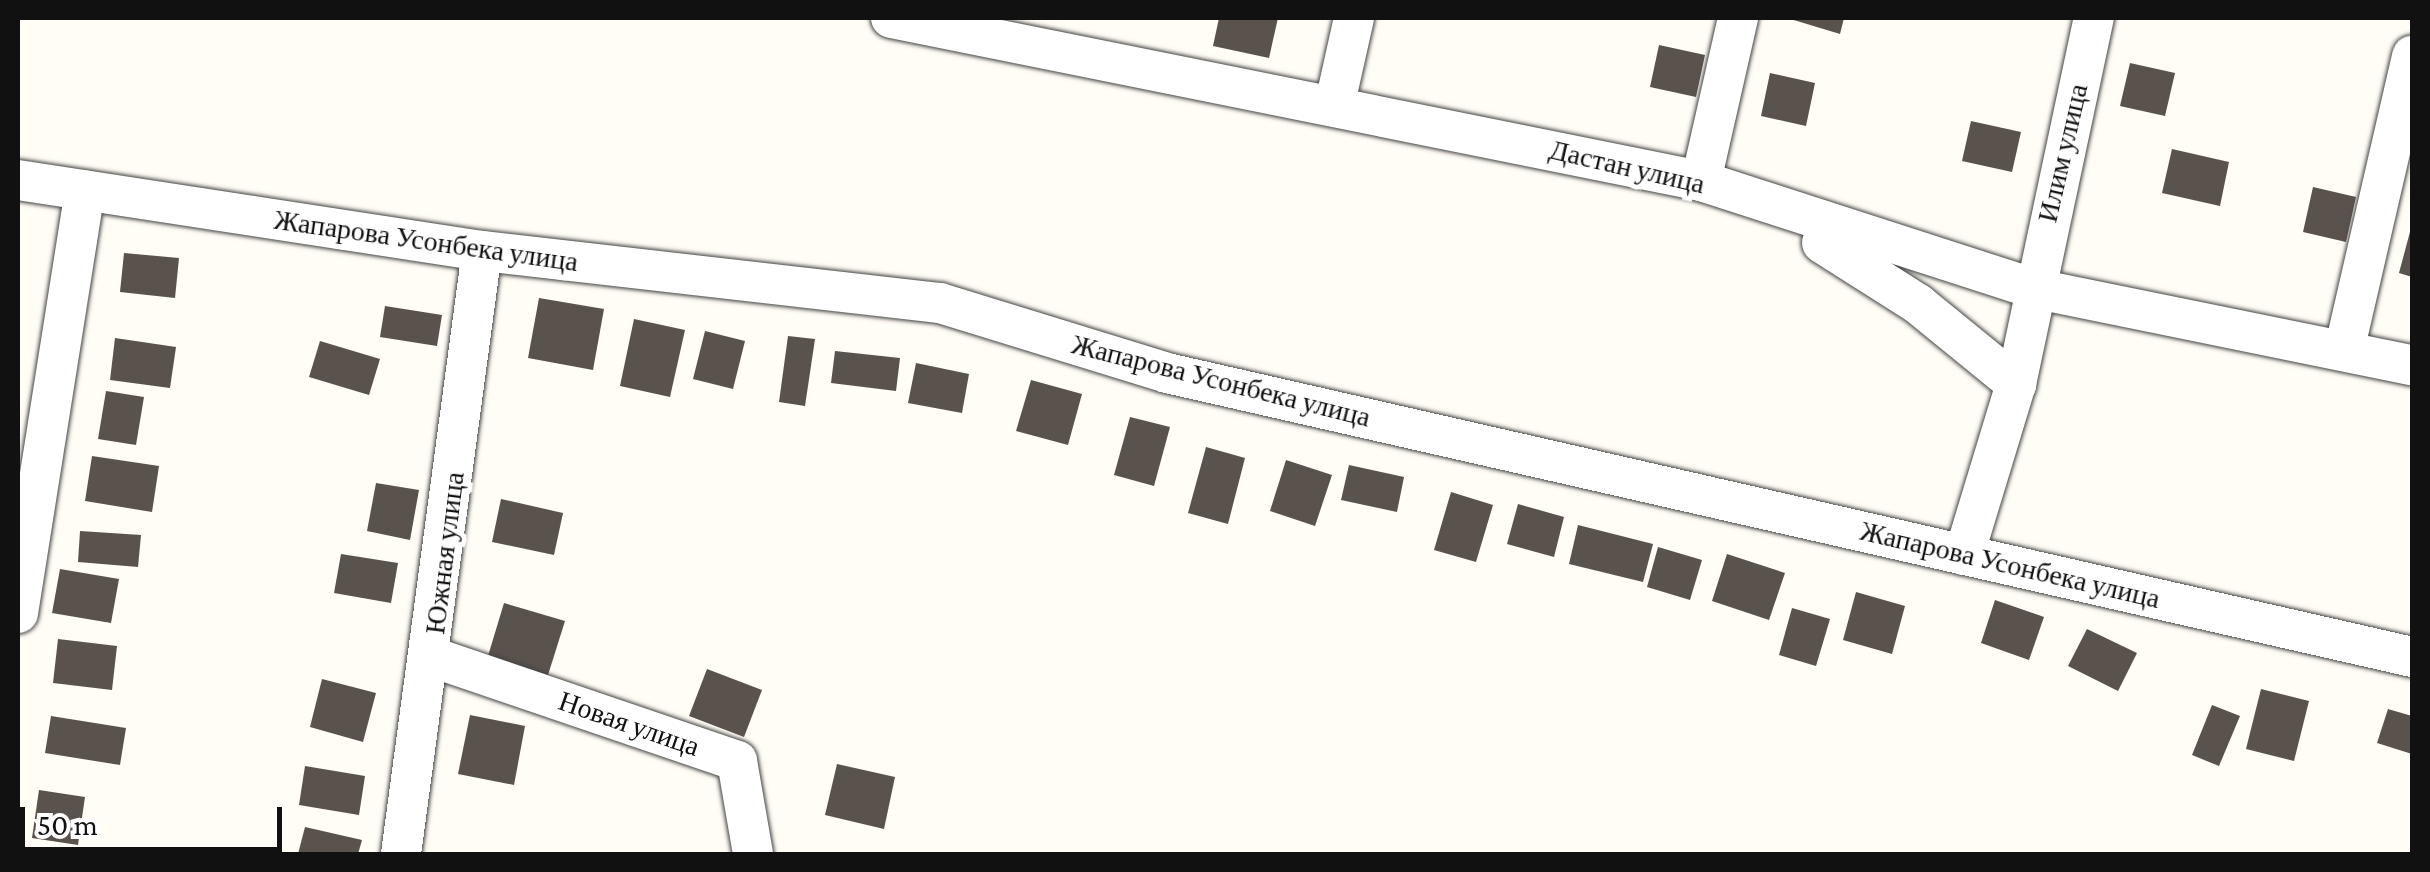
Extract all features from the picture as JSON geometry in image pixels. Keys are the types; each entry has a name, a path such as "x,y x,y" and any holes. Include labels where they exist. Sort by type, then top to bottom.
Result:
{"street":[{"name":"Дастан улица","path":"891,18 1335,102 1701,181 1755,206 2032,288 2412,365"},
{"path":"1335,102 1354,18"},
{"path":"1701,181 1738,18"},
{"name":"Илим улица","path":"1964,555 2016,384 2032,288 2094,18"},
{"path":"2344,351 2412,56"},
{"name":"Жапарова Усонбека улица","path":"18,180 482,252 940,303 1167,373 2412,657"},
{"path":"18,612 85,190"},
{"path":"1755,206 1862,265 2016,384"},
{"name":"Южная улица","path":"402,854 432,657 482,252"},
{"name":"Новая улица","path":"432,657 737,761 753,854"}],"building":[{"path":"1219,18 1278,18 1269,58 1213,46"},
{"path":"1787,18 1844,18 1840,34"},
{"path":"1659,45 1705,55 1696,97 1650,87"},
{"path":"2130,63 2175,73 2165,116 2120,106"},
{"path":"1770,73 1815,83 1806,126 1761,116"},
{"path":"1971,121 2021,132 2012,172 1962,161"},
{"path":"2172,149 2229,162 2220,206 2162,193"},
{"path":"2313,187 2356,197 2346,242 2303,232"},
{"path":"2412,228 2412,277 2399,273"},
{"path":"124,253 179,258 175,298 120,292"},
{"path":"539,298 604,309 593,370 528,358"},
{"path":"385,306 442,315 437,346 380,337"},
{"path":"634,319 685,330 670,397 620,386"},
{"path":"705,331 745,341 733,389 693,379"},
{"path":"788,336 815,339 805,406 779,402"},
{"path":"115,338 176,347 170,388 110,380"},
{"path":"320,341 380,359 369,395 309,377"},
{"path":"835,351 900,358 896,391 831,383"},
{"path":"916,363 969,374 962,413 908,403"},
{"path":"1031,380 1082,394 1068,445 1016,431"},
{"path":"106,391 144,397 136,445 98,439"},
{"path":"1130,417 1170,427 1154,486 1114,475"},
{"path":"1206,447 1245,458 1228,524 1188,513"},
{"path":"92,456 159,466 152,512 85,501"},
{"path":"1286,460 1332,475 1315,526 1270,511"},
{"path":"1349,465 1404,477 1397,512 1341,500"},
{"path":"376,483 419,490 410,540 367,531"},
{"path":"1451,492 1493,505 1476,562 1434,550"},
{"path":"501,499 563,513 554,555 492,542"},
{"path":"1518,504 1564,517 1554,557 1507,544"},
{"path":"1578,525 1653,544 1643,582 1569,564"},
{"path":"80,531 141,535 138,567 78,562"},
{"path":"1658,547 1702,560 1690,600 1647,587"},
{"path":"341,554 398,563 391,603 334,593"},
{"path":"1727,554 1785,573 1769,620 1712,601"},
{"path":"60,569 119,579 111,623 52,613"},
{"path":"1856,592 1905,606 1892,654 1843,640"},
{"path":"1995,600 2044,617 2029,660 1981,643"},
{"path":"504,603 565,621 548,675 488,656"},
{"path":"1792,608 1830,619 1816,666 1779,655"},
{"path":"2087,629 2137,653 2118,691 2068,666"},
{"path":"58,639 117,646 112,690 53,683"},
{"path":"707,669 762,690 744,737 689,716"},
{"path":"322,679 376,693 363,742 310,727"},
{"path":"2261,689 2309,701 2294,761 2246,749"},
{"path":"2212,705 2240,716 2219,766 2192,755"},
{"path":"2388,709 2412,716 2412,754 2377,743"},
{"path":"470,715 525,726 514,785 458,774"},
{"path":"51,716 126,728 120,765 45,753"},
{"path":"837,764 895,777 884,829 825,815"},
{"path":"305,766 365,776 359,815 299,805"},
{"path":"39,790 85,797 78,845 32,838"},
{"path":"305,827 362,840 358,854 298,854"}]}
